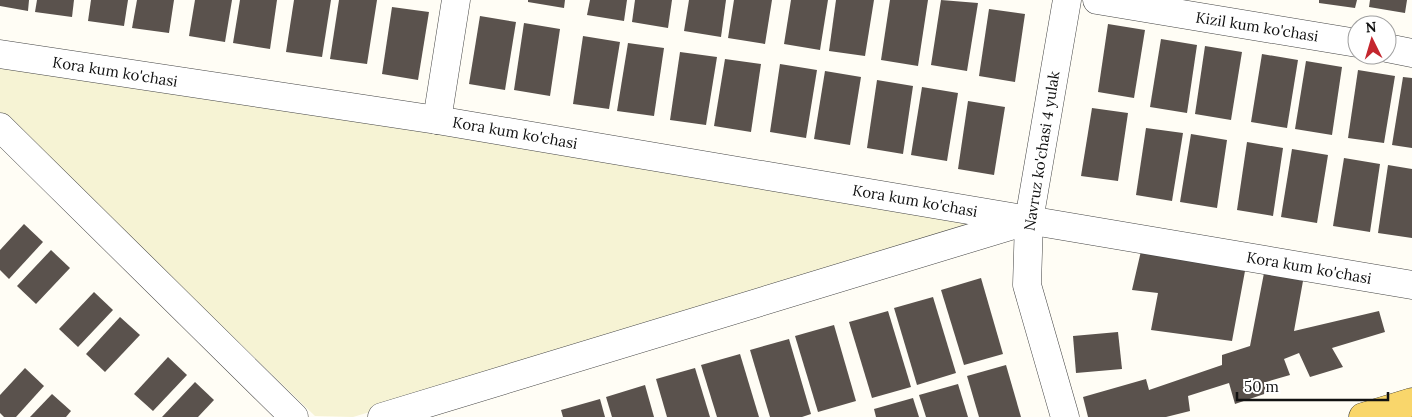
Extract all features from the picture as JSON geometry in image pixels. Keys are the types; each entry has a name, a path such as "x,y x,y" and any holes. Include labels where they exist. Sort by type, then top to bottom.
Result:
{"main road":[{"path":"1363,417 1412,402"}],"street":[{"path":"437,120 456,0"},
{"name":"Navruz ko'chasi 4 yulak","path":"1065,417 1027,286 1029,220 1067,0"},
{"name":"Kizil kum ko'chasi","path":"1097,0 1347,41"},
{"path":"1397,50 1412,52"},
{"name":"Kora kum ko'chasi","path":"0,54 437,120 1412,285"},
{"path":"0,127 294,417"},
{"name":"Kora kum ko'chasi","path":"382,417 1029,220"}],"shaded area":[{"path":"0,63 999,225 353,417 315,416 0,112"}],"building":[{"path":"0,0 29,0 28,11 0,6"},
{"path":"37,0 74,0 72,17 35,12"},
{"path":"91,0 128,0 124,26 88,21"},
{"path":"137,0 174,0 169,33 132,28"},
{"path":"195,0 232,0 225,42 189,36"},
{"path":"240,0 277,0 270,49 233,43"},
{"path":"294,0 331,0 322,57 286,52"},
{"path":"339,0 377,0 367,64 330,59"},
{"path":"528,0 565,0 564,8 528,2"},
{"path":"590,0 627,0 624,21 587,15"},
{"path":"635,0 672,0 668,28 632,22"},
{"path":"689,0 726,0 721,37 684,31"},
{"path":"734,0 772,0 765,44 728,38"},
{"path":"791,0 828,0 820,50 784,44"},
{"path":"836,0 874,0 865,56 829,51"},
{"path":"890,0 928,0 918,66 881,60"},
{"path":"941,0 978,3 967,71 931,65"},
{"path":"1319,0 1357,0 1355,8 1319,3"},
{"path":"1370,0 1407,0 1405,13 1369,7"},
{"path":"392,7 429,12 418,80 382,74"},
{"path":"989,9 1025,14 1015,82 979,76"},
{"path":"480,16 516,22 505,90 469,84"},
{"path":"524,23 560,29 550,96 514,90"},
{"path":"1108,24 1145,30 1134,98 1098,92"},
{"path":"583,36 620,42 609,109 573,104"},
{"path":"1161,39 1197,45 1187,113 1150,107"},
{"path":"628,43 664,48 654,116 617,111"},
{"path":"1205,46 1242,52 1231,120 1195,114"},
{"path":"680,52 717,57 706,125 670,120"},
{"path":"1262,54 1298,60 1287,128 1251,122"},
{"path":"725,59 761,64 751,132 714,126"},
{"path":"1306,61 1342,67 1332,135 1295,129"},
{"path":"780,64 817,70 806,138 770,132"},
{"path":"1358,70 1395,76 1384,143 1348,138"},
{"path":"825,71 861,77 850,145 814,139"},
{"path":"1403,77 1412,78 1412,148 1392,145"},
{"path":"877,80 913,86 903,154 867,148"},
{"path":"922,87 958,93 947,161 911,155"},
{"path":"968,101 1005,107 994,175 958,169"},
{"path":"1092,108 1128,113 1118,181 1081,176"},
{"path":"1146,128 1183,133 1172,201 1136,195"},
{"path":"1191,134 1227,140 1217,208 1180,202"},
{"path":"1247,142 1283,148 1273,216 1237,210"},
{"path":"1292,149 1328,155 1317,223 1281,217"},
{"path":"1344,158 1380,164 1370,232 1333,226"},
{"path":"1388,165 1412,169 1412,238 1378,233"},
{"path":"24,224 43,242 9,279 0,270 0,250"},
{"path":"51,250 70,268 36,304 17,286"},
{"path":"1141,251 1245,271 1232,341 1151,330 1158,293 1132,290"},
{"path":"1264,273 1303,281 1294,331 1379,311 1385,332 1332,348 1343,367 1310,377 1299,353 1284,359 1290,375 1266,382 1267,393 1235,404 1229,383 1188,396 1190,411 1166,417 1088,417 1083,397 1146,379 1149,390 1222,365 1222,355 1250,346"},
{"path":"981,278 1003,354 964,365 941,290"},
{"path":"94,292 113,310 78,347 59,329"},
{"path":"933,297 956,373 917,385 894,308"},
{"path":"888,311 911,387 872,398 849,322"},
{"path":"120,317 140,335 105,372 86,354"},
{"path":"834,325 856,401 818,412 795,336"},
{"path":"1118,332 1122,369 1076,373 1073,336"},
{"path":"789,339 811,414 802,417 770,417 750,350"},
{"path":"740,354 759,417 717,417 701,365"},
{"path":"168,357 187,375 153,411 134,394"},
{"path":"1006,365 1021,417 979,417 967,376"},
{"path":"25,368 44,386 16,417 4,417 0,413 0,395"},
{"path":"695,368 710,417 667,417 656,379"},
{"path":"195,382 214,400 198,417 162,417"},
{"path":"958,384 968,417 926,417 919,395"},
{"path":"645,385 654,417 612,417 606,397"},
{"path":"52,394 71,411 66,417 30,417"},
{"path":"913,398 919,417 876,417 874,409"},
{"path":"600,399 605,417 563,417 561,410"}]}
